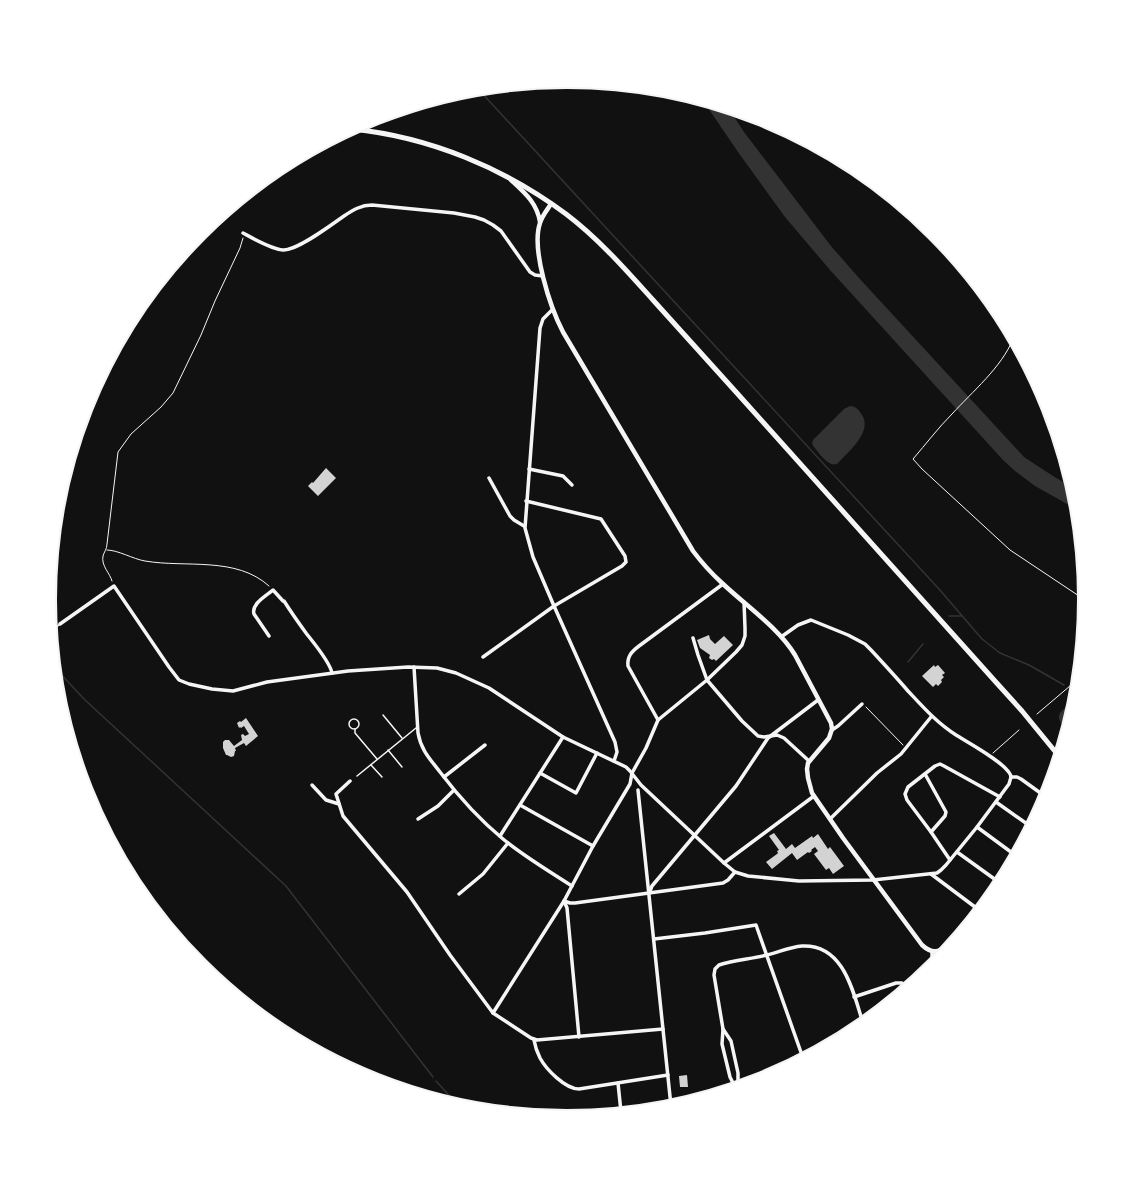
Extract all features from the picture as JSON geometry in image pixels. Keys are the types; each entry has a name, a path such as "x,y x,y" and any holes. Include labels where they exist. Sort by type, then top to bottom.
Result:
{"main road":[{"path":"364,130 392,135 434,146 471,160 508,177 568,216 595,239 628,272 1010,698 1055,751"}],"street":[{"path":"508,177 532,201 540,222"},
{"path":"551,204 540,222 538,249 543,276 553,309 563,332 688,543 706,567 722,584 744,602 781,637 793,651 831,723 832,730"},
{"path":"243,233 271,247 280,250 287,250 299,245 352,211 365,206 372,205 454,213 475,217 494,226 503,235 530,272 543,276"},
{"path":"553,309 543,319 540,328 524,526 533,556 554,606 615,742 617,752 614,761"},
{"path":"529,469 563,476 572,485"},
{"path":"489,478 510,516 524,526"},
{"path":"483,657 554,606 621,567 625,563 625,556 602,519 526,501"},
{"path":"658,720 629,668 628,662 630,655 638,646 722,584"},
{"path":"60,624 114,586 178,678 185,683 208,688 233,690 251,687 267,682 372,668 430,667 443,669 474,680 497,693 563,737 626,767 639,784 735,872 749,877 798,881 873,880 932,874 941,870 1000,797 1009,784 1011,773 1008,769 990,756 949,730 932,716 865,644 843,632 813,620 800,623 781,637"},
{"path":"269,636 253,611 255,606 273,590 284,601 320,652 332,673"},
{"path":"493,1013 564,901 593,846 630,784 632,773 646,748 658,720 707,680 736,652 743,642 745,628 744,602"},
{"path":"693,638 707,680 742,721 760,737 778,735 784,738 809,761"},
{"path":"414,667 419,739 422,748 454,790 500,836 539,865 572,886"},
{"path":"649,892 652,886 736,786 764,742 818,700"},
{"path":"862,704 832,730 827,740 809,761 807,769 808,778 814,796 919,942 932,952 937,951"},
{"path":"830,819 877,773 893,761 906,748 932,716"},
{"path":"500,836 563,737"},
{"path":"444,777 485,745"},
{"path":"540,773 576,793 597,753"},
{"path":"950,860 906,798 905,794 908,788 939,764 1000,797"},
{"path":"925,774 946,810 945,815 931,832"},
{"path":"1011,777 1021,779 1040,793"},
{"path":"350,781 336,794 343,816 407,892 450,955 493,1013 534,1040 663,1029"},
{"path":"312,785 326,800 339,804"},
{"path":"418,819 438,806 454,790"},
{"path":"638,790 670,1099"},
{"path":"724,863 814,796"},
{"path":"996,802 1026,823"},
{"path":"520,805 593,846"},
{"path":"977,827 1011,852"},
{"path":"459,894 483,874 508,843"},
{"path":"957,852 995,879"},
{"path":"564,901 575,903 724,882 728,880 735,872"},
{"path":"932,874 975,907"},
{"path":"564,901 567,908 579,1037"},
{"path":"654,939 756,925 768,955 801,1053"},
{"path":"733,1082 722,1044 723,1029 714,975 718,966 802,946 813,947 834,957 843,968 861,1017"},
{"path":"854,997 896,983 903,984"},
{"path":"723,1029 731,1041 738,1073 738,1080"},
{"path":"534,1040 537,1053 546,1066 559,1079 569,1086 578,1089 668,1075"},
{"path":"618,1083 621,1107"}],"lane":[{"path":"57,627 60,624"},
{"path":"383,714 403,738"},
{"path":"350,720 358,720 360,723 355,729 351,728 349,725 350,720"},
{"path":"357,776 418,726"},
{"path":"355,729 355,733 376,759"},
{"path":"388,750 402,767"},
{"path":"371,765 382,777"}],"path":[{"path":"114,586 104,564 103,555 107,550 118,452 135,430 164,404 176,388 240,248 243,240 243,233"},
{"path":"1010,344 1004,355 913,459 1010,550 1078,595"},
{"path":"107,550 146,561 234,568 245,571 259,578 273,590"},
{"path":"1037,714 1070,686"},
{"path":"862,704 906,748"},
{"path":"990,756 1019,730"}],"shaded area":[{"path":"708,108 734,116 744,132 831,246 859,278 1024,457 1064,483 1069,505 1035,486 1003,460 830,270 785,217"},
{"path":"850,406 856,408 861,413 865,421 862,435 837,464 827,462 812,444 813,440 844,409"},
{"path":"1066,708 1062,725 1059,715"}],"building":[{"path":"326,468 336,478 318,496 308,486 312,482 313,483"},
{"path":"709,635 710,639 715,644 724,636 733,645 716,661 709,658 710,655 700,648 697,640"},
{"path":"934,665 935,667 938,665 945,673 942,675 944,677 941,680 942,682 938,686 936,684 933,687 922,676"},
{"path":"246,718 258,736 246,746 244,743 235,748 236,751 234,756 231,757 226,755 223,748 223,742 225,740 229,740 234,746 242,740 241,735 243,734 245,736 249,734 244,726 239,728 237,723"},
{"path":"774,833 786,849 792,844 795,848 812,836 813,838 818,834 828,849 830,847 844,866 833,874 829,868 826,870 814,854 818,851 815,847 811,850 812,851 809,853 808,852 797,860 792,853 772,869 766,862 777,854 777,851 779,850 769,836"},
{"path":"687,1075 688,1087 680,1087 679,1076"}],"waterway":[{"path":"484,95 939,589 982,639 1000,653 1029,665 1064,685"},
{"path":"949,616 962,616"},
{"path":"908,662 923,644"},
{"path":"62,675 84,699 286,886 433,1077"},
{"path":"436,1081 450,1096"}]}
